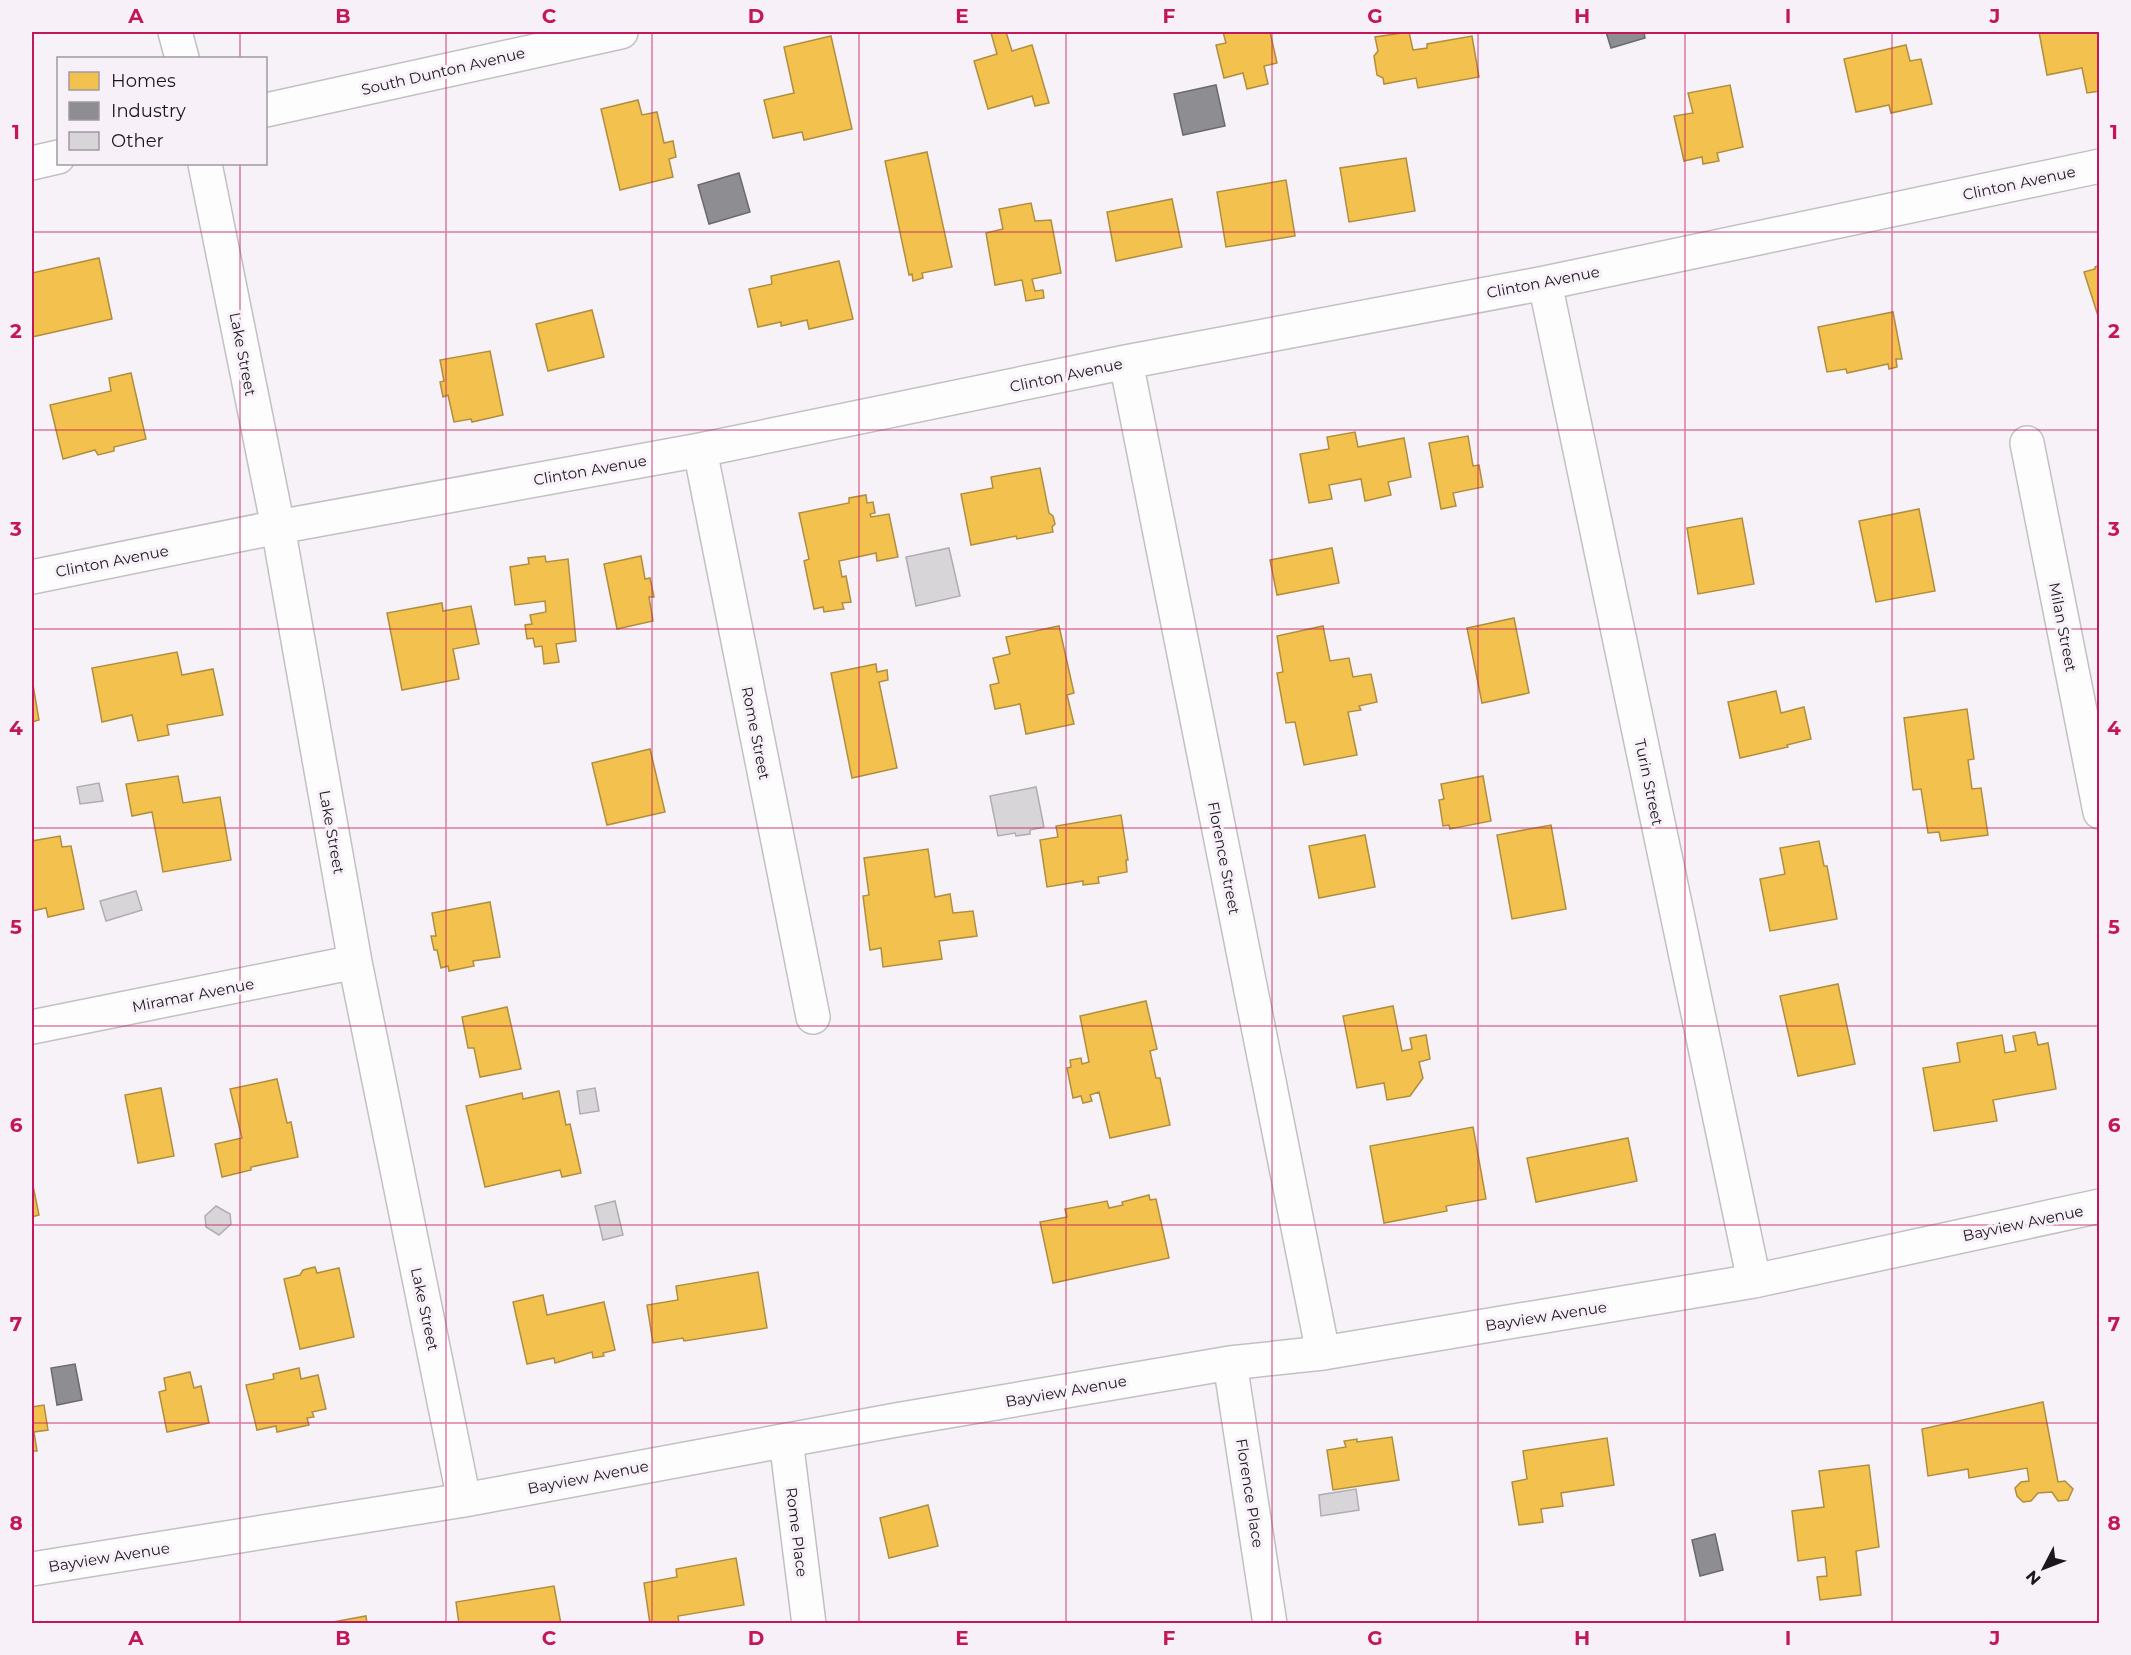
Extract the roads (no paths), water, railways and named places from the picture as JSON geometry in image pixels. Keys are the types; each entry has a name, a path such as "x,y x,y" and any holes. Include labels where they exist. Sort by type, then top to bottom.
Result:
{"street":[{"path":"175,32 182,57"},
{"name":"South Dunton Avenue","path":"267,110 587,35 621,32"},
{"path":"32,163 57,157"},
{"name":"Lake Street","path":"205,165 278,527 355,962 464,1500"},
{"name":"Clinton Avenue","path":"32,577 278,527 700,450 1126,362 1545,283 2100,166"},
{"name":"Turin Street","path":"1545,283 1754,1281"},
{"name":"Florence Street","path":"1126,362 1323,1353"},
{"name":"Milan Street","path":"2027,443 2100,812"},
{"name":"Rome Street","path":"700,450 813,1017"},
{"name":"Miramar Avenue","path":"32,1027 355,962"},
{"name":"Bayview Avenue","path":"32,1569 464,1500 786,1440 1230,1363 1323,1353 1754,1281 2100,1206"},
{"name":"Florence Place","path":"1230,1363 1269,1623"},
{"name":"Rome Place","path":"786,1440 809,1623"}]}
